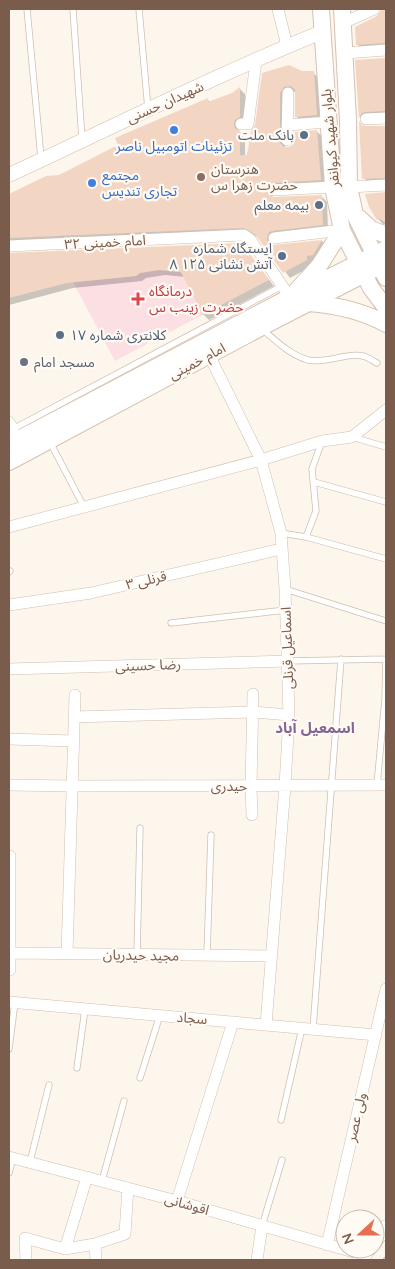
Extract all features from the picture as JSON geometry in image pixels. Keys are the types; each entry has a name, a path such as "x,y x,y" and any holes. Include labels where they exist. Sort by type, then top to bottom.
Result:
{"main road":[{"name":"بلوار شهید کیوانفر","path":"321,9 328,122 341,187 383,262"},
{"name":"بلوار شهید کیوانفر","path":"343,16 348,120 341,187 342,230 361,269 386,308"},
{"path":"322,32 343,16"},
{"path":"355,214 371,229 386,235"},
{"path":"286,292 319,266 342,230"},
{"name":"امام خمینی","path":"10,431 286,292 383,262"},
{"name":"امام خمینی","path":"9,462 308,303 361,269"},
{"path":"308,303 323,304 354,311 386,324"}],"street":[{"path":"278,9 287,46"},
{"path":"343,16 374,9"},
{"name":"شهیدان حسنی","path":"9,175 287,46 322,32"},
{"path":"345,53 386,50"},
{"path":"241,124 248,124 256,61"},
{"path":"287,140 288,93"},
{"path":"366,119 386,118"},
{"path":"287,124 328,122"},
{"path":"274,190 386,185"},
{"path":"274,238 342,230"},
{"name":"امام خمینی ۳۲","path":"9,246 244,235 250,239 286,292"},
{"name":"اسماعیل قرنلی","path":"208,355 262,460 281,533 286,610 289,715 266,1025"},
{"path":"9,527 262,460 322,440 352,437 386,410"},
{"name":"قرنلی ۳","path":"9,605 91,593 281,549"},
{"name":"رضا حسینی","path":"9,669 288,661"},
{"path":"252,815 253,694"},
{"path":"66,954 75,695"},
{"path":"74,717 253,712 289,715"},
{"path":"9,739 73,741"},
{"name":"حیدری","path":"9,784 72,786 382,785"},
{"path":"9,856 10,970"},
{"name":"مجید حیدریان","path":"10,953 272,956"},
{"name":"ولی عصر","path":"327,1245 386,989"},
{"name":"سجاد","path":"12,1002 376,1035"},
{"path":"177,1201 233,1022"},
{"name":"اقوشانی","path":"11,1158 177,1201 335,1247"},
{"path":"65,1250 87,1177"},
{"path":"26,1260 25,1238 65,1250 95,1244 125,1234 128,1188"},
{"path":"257,1260 262,1226"},
{"path":"95,1244 96,1260"}],"lane":[{"path":"27,9 41,160"},
{"path":"73,9 82,140"},
{"path":"140,9 148,110"},
{"path":"260,328 287,350 308,360 329,361 353,355 364,356 377,364"},
{"path":"352,437 386,447"},
{"path":"49,440 84,507"},
{"path":"306,537 316,511 312,469 322,440"},
{"path":"314,482 386,502"},
{"path":"281,533 306,537 386,559"},
{"path":"285,589 386,621"},
{"path":"171,623 286,610"},
{"path":"281,1120 308,1028 332,785 341,659"},
{"path":"288,661 386,659 382,785"},
{"path":"137,955 140,828"},
{"path":"207,956 211,835"},
{"path":"9,1050 12,1002"},
{"path":"77,1068 85,1008"},
{"path":"140,1078 160,1015"},
{"path":"30,1162 49,1085"},
{"path":"102,1181 124,1101"},
{"path":"9,1173 11,1158"},
{"path":"262,1226 282,1160"}],"shaded area":[{"name":"درمانگاه حضرت زینب س","path":"159,270 181,272 202,315 115,361 73,282 136,276 140,273"}],"building":[{"path":"386,9 386,43 356,45 355,27 377,16 381,10"},
{"path":"386,58 386,111 365,112 359,118 355,60"},
{"path":"289,65 302,71 314,71 317,115 295,117 295,90 291,86 284,87 280,93 280,143 284,147 290,147 294,143 295,132 317,130 321,180 273,183 268,186 267,191 270,196 274,197 322,195 323,225 273,231 269,232 267,238 268,243 274,245 322,240 313,255 307,256 307,260 283,273 256,235 244,228 9,238 9,194 46,176 59,175 118,145 115,138 208,98 208,102 232,93 240,87 240,117 235,120 234,124 235,128 240,131 240,155 247,155 251,131 255,125 262,73"},
{"path":"359,121 362,125 366,126 386,126 386,178 362,179"},
{"path":"386,192 386,223 380,219 377,220 369,207 365,194"},
{"path":"242,243 269,280 202,315 181,272 171,271 159,270 140,273 136,276 67,283 9,298 9,253"}],"place":[{"name":"تزئینات اتومبیل ناصر","path":"174,130"},
{"name":"بانک ملت","path":"304,135"},
{"name":"هنرستان حضرت زهرا س","path":"201,177"},
{"name":"مجتمع تجاری تندیس","path":"92,183"},
{"name":"بیمه معلم","path":"319,205"},
{"name":"ایستگاه شماره ۸ آتش نشانی ۱۲۵","path":"282,256"},
{"name":"درمانگاه حضرت زینب س","path":"138,299"},
{"name":"کلانتری شماره ۱۷","path":"60,335"},
{"name":"مسجد امام","path":"24,362"}],"district":[{"name":"اسمعیل آباد","path":"315,727"}]}
